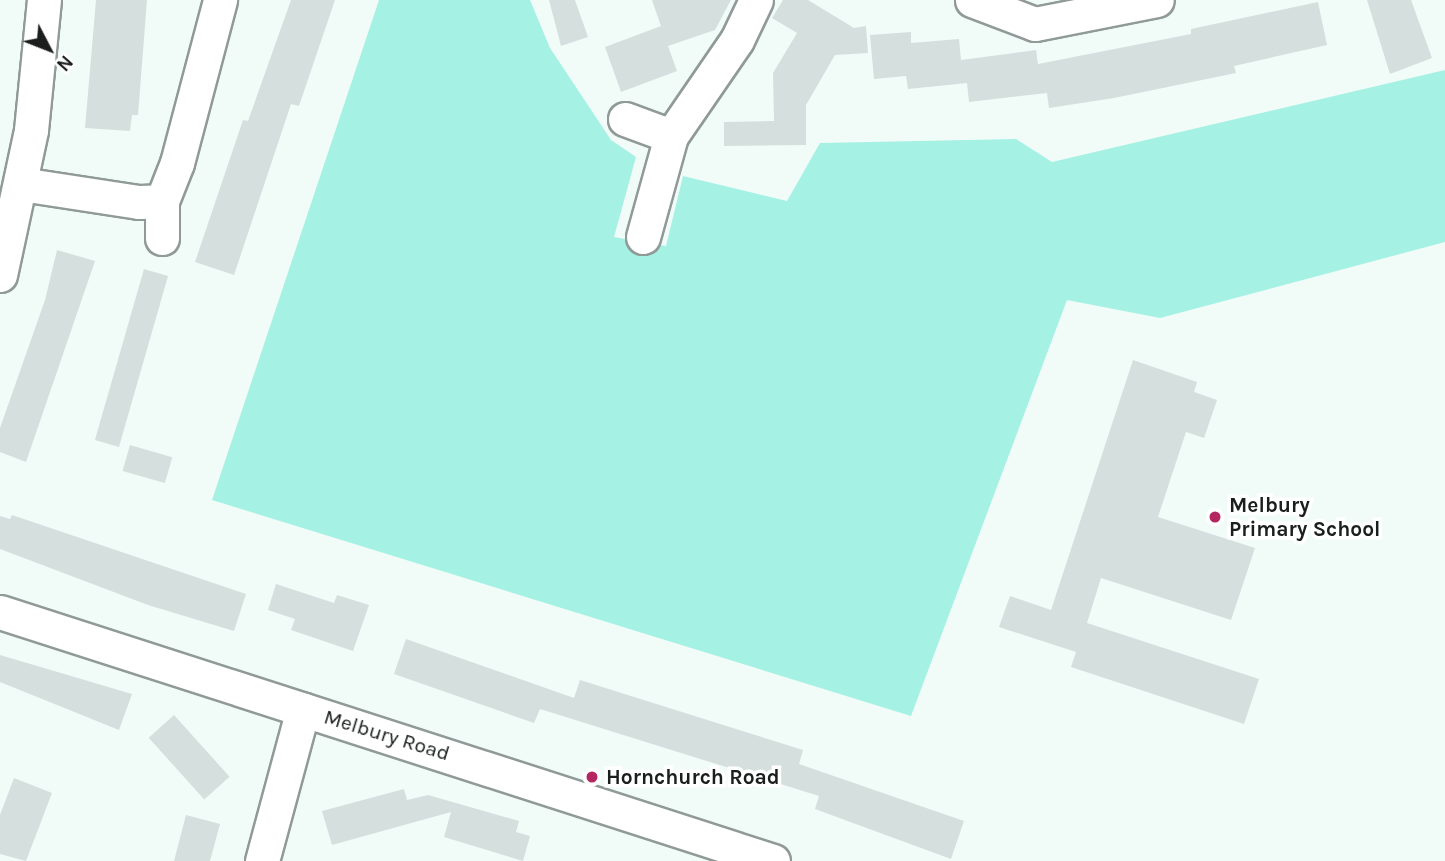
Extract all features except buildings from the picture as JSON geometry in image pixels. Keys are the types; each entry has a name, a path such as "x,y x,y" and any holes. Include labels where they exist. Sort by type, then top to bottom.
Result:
{"street":[{"path":"0,275 32,130 44,0"},
{"path":"162,238 162,201 177,163 220,0"},
{"path":"643,237 671,136 737,40 756,0"},
{"path":"982,1 1035,24 1157,0"},
{"path":"625,119 671,136"},
{"path":"20,184 139,202 162,201"},
{"name":"Melbury Road","path":"0,612 773,861"},
{"path":"262,861 303,709"}],"green space":[{"path":"379,0 530,0 550,48 611,140 636,157 614,237 666,246 683,176 787,201 820,143 1016,139 1052,162 1445,70 1445,242 1160,318 1067,300 911,716 212,500"}],"place":[{"name":"Melbury Primary School","path":"1215,517"},
{"name":"Hornchurch Road","path":"592,777"}]}
